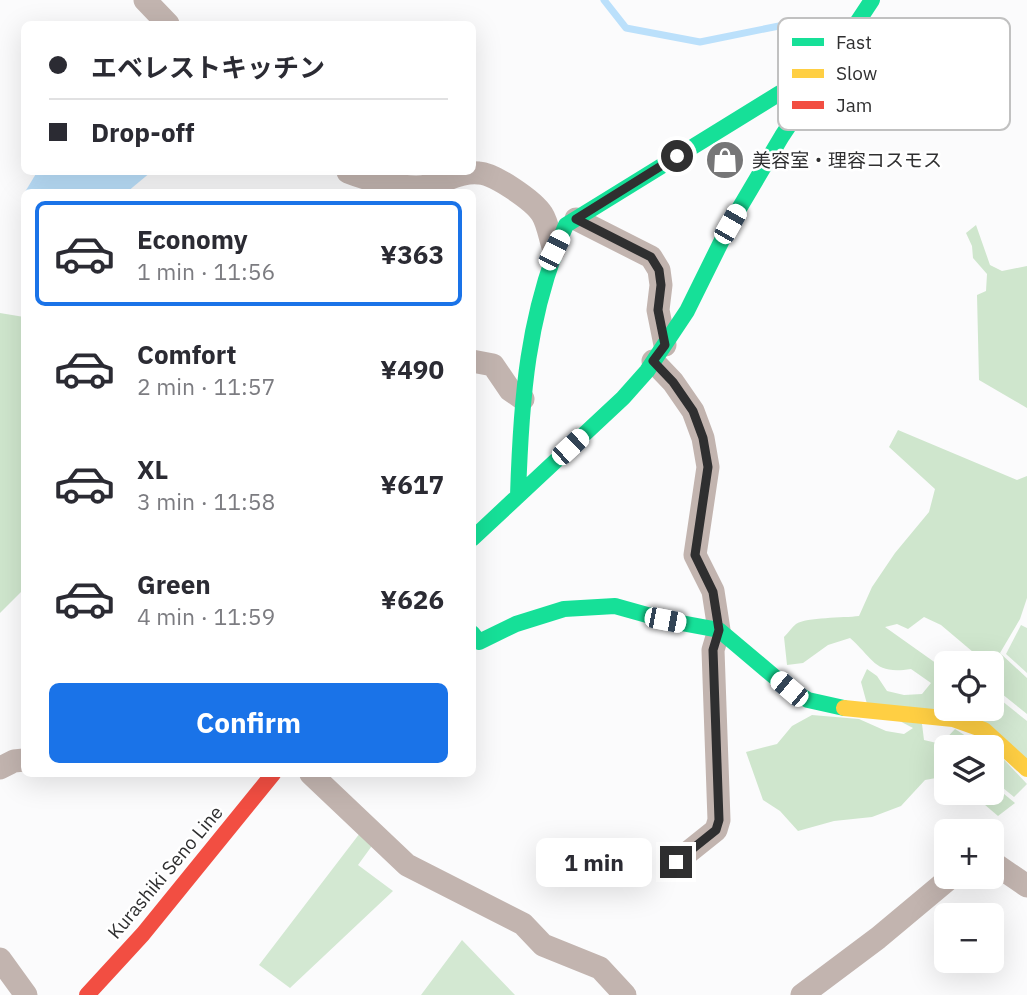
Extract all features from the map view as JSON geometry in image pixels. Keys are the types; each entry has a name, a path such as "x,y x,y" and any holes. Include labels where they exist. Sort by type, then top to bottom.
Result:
{"street":[{"path":"859,18 872,0"},
{"path":"150,2 165,21"},
{"path":"518,496 523,399 531,336 542,286 566,225 778,94"},
{"path":"476,535 623,398 659,353 687,311 730,224 787,130"},
{"path":"476,173 503,182 542,213 554,250"},
{"path":"356,175 398,185 426,187 463,175"},
{"path":"576,219 651,257 659,270 659,353 673,382 693,411 703,438 708,467 695,555 713,592 719,630 713,650 719,820 716,830 676,862"},
{"path":"476,362 493,365 510,390 523,399"},
{"path":"476,638 479,642 516,624 564,609 615,606 665,620 719,630 789,689 808,700 838,707 953,719 984,730 1027,769"},
{"path":"0,768 21,760"},
{"name":"Kurashiki Seno Line","path":"87,995 143,934 271,777"},
{"path":"314,777 407,864 523,924 543,945 600,968 625,995"},
{"path":"1004,870 1027,886"},
{"path":"802,995 878,939 937,889"},
{"path":"0,959 26,995"}],"green space":[{"path":"976,225 990,265 1002,271 1027,266 1027,408 979,380 977,295 986,291 987,274 973,258 972,246 966,233"},
{"path":"0,313 21,316 21,592 0,613"},
{"path":"898,430 1017,480 1027,476 1027,598 1020,619 1001,651 972,651 941,625 924,617 908,629 897,624 885,627 934,662 934,716 922,724 924,740 934,742 934,778 925,780 901,806 872,817 834,821 798,831 780,811 763,800 746,752 777,744 792,726 812,715 859,719 886,731 904,734 913,728 867,704 861,682 867,669 877,676 887,691 904,695 922,694 931,683 911,669 889,670 876,664 850,638 828,645 803,663 787,665 784,637 793,627 808,620 859,616 872,587 895,553 929,512 935,489 889,447"},
{"path":"1021,625 1027,628 1027,673 1006,654"},
{"path":"1004,657 1027,678 1027,714 1004,696"},
{"path":"1004,703 1027,721 1027,761 1004,743 1004,735 994,735 976,721 1004,721"},
{"path":"955,729 964,735 949,735"},
{"path":"1004,760 1027,784 1014,797 1004,789"},
{"path":"1004,794 1015,803 998,816 985,805 1004,805"},
{"path":"360,833 374,843 358,865 393,891 290,988 259,965"},
{"path":"462,940 515,995 421,995"}],"water":[{"path":"35,175 147,175 131,189 27,189"}],"waterway":[{"path":"604,0 626,28 700,42 778,26"}],"traffic: fast":[{"path":"860,18 872,0"},
{"path":"518,496 528,358 542,291 566,225 778,94"},
{"path":"476,535 623,398 647,371 687,311 730,224 786,130"},
{"path":"476,638 479,642 516,624 564,609 615,606 665,620 719,630 789,689 808,700 844,708"}],"traffic: slow":[{"path":"844,708 953,719 984,730 1027,769"}],"traffic: jam":[{"path":"87,995 143,934 271,777"}],"place":[{"name":"美容室・理容コスモス","path":"725,160"}],"route":[{"path":"676,862 716,830 719,820 713,650 719,630 713,592 702,564 695,555 708,467 703,438 693,411 673,382 653,361 665,345 658,310 661,285 659,270 651,257 576,219 677,156"}]}
